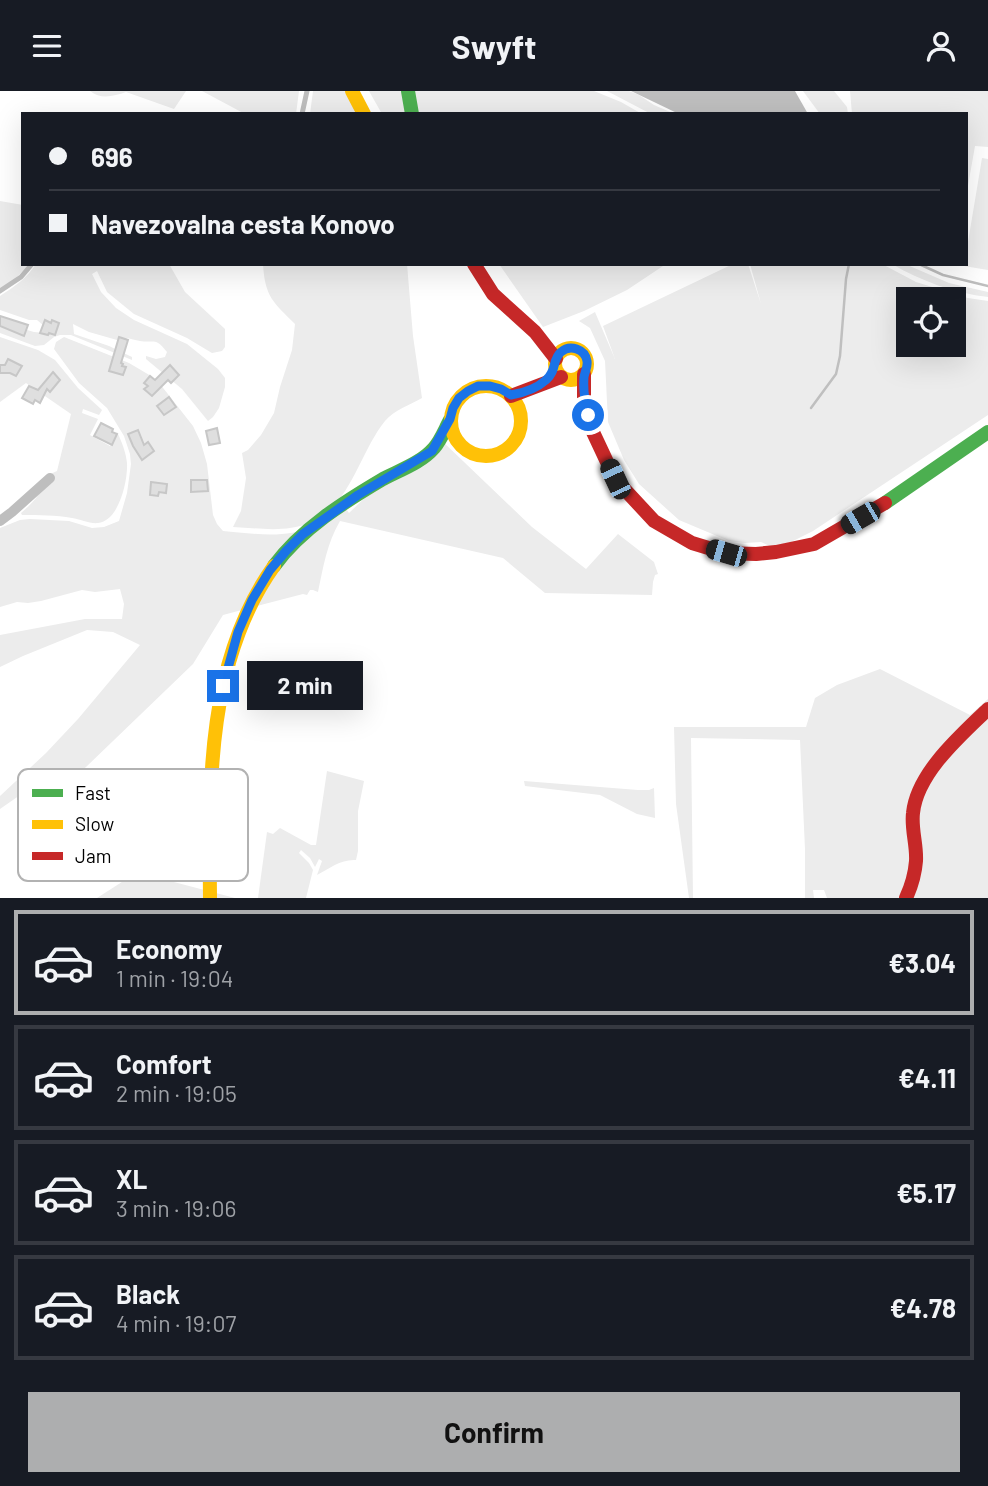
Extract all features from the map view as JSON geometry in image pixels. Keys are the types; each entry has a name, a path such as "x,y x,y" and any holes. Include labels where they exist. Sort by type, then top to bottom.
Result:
{"main road":[{"path":"352,91 363,112"},
{"path":"408,91 412,112"},
{"path":"475,266 493,294 535,332 568,348 579,350 587,359 584,401 592,430 615,479 653,521 692,543 726,553 756,554 814,544 882,505 988,432"},
{"path":"535,332 557,373 584,401"},
{"path":"557,373 559,354 568,348"},
{"path":"557,373 576,380 584,374"},
{"path":"511,395 527,392 557,373"},
{"path":"432,451 459,398 478,386 501,389 511,395 521,416"},
{"path":"450,419 457,442 466,450 488,457 499,454 517,439 527,392"},
{"path":"212,769 223,686 238,632 252,600 270,570 303,534 358,495 432,451 466,450"},
{"path":"906,898 916,863 913,810 918,792 943,756 988,709"}],"street":[{"path":"0,521 50,478"}],"lane":[{"path":"302,112 307,91"},
{"path":"0,291 22,277 30,266"}],"shaded area":[{"path":"90,91 186,91 174,109 126,92 103,96"},
{"path":"202,91 299,91 296,112 241,112"},
{"path":"313,91 346,91 356,112 310,112"},
{"path":"369,91 594,91 638,112 381,112"},
{"path":"607,91 629,91 670,112 647,112"},
{"path":"631,91 795,91 807,112 675,112"},
{"path":"803,91 834,91 847,107 848,112 819,112"},
{"path":"850,91 988,91 988,147 975,146 968,186 968,112 852,112"},
{"path":"982,158 988,159 988,270 964,266 968,266 968,242"},
{"path":"0,201 21,205 21,266 28,266 0,290"},
{"path":"34,266 170,266 185,292 225,329 225,347 222,351 212,353 187,338 134,314 107,292 97,271 92,274 101,292 116,308 134,320 187,344 218,369 225,378 225,387 219,408 213,417 208,421 182,389 146,359 146,356 156,359 165,357 167,352 157,342 127,338 124,342 89,332 73,324 74,334 109,346 132,357 132,360 71,335 60,335 44,345 35,346 0,333 0,322 34,332 46,333 49,330 37,320 0,310 0,296 24,278"},
{"path":"263,266 407,266 422,398 397,411 385,421 345,492 335,504 309,523 281,529 233,527 241,511 246,478 242,453 261,435 274,413 292,350 295,324 271,298"},
{"path":"500,266 663,266 627,290 543,327"},
{"path":"729,266 749,266 761,304 751,266 886,266 916,282 932,287 896,287 896,357 966,357 966,297 988,301 988,415 813,531 791,542 772,547 761,542 729,541 679,520 639,484 624,460 608,422 605,361 590,328 579,321 595,312 615,359 603,326"},
{"path":"896,266 910,266 949,283 988,292 988,297 966,293 966,287 938,285"},
{"path":"0,337 38,350 55,360 78,388 102,410 99,415 83,409 82,413 98,419 90,435 110,446 117,432 124,448 126,480 117,508 105,521 95,523 60,516 22,515 41,491 48,475 57,471 71,414 26,383 0,402"},
{"path":"64,337 129,363 160,384 193,426 201,443 207,464 213,515 223,531 268,535 291,533 311,526 342,503 349,513 399,465 440,439 532,527 586,569 618,534 654,562 658,574 653,582 652,595 545,593 503,558 340,521 329,547 318,592 310,590 307,595 223,615 193,664 84,769 29,769 78,719 140,645 113,632 87,630 0,667 0,635 85,619 122,619 124,604 120,589 95,592 82,590 41,601 17,602 0,607 0,528 30,519 69,521 92,528 104,527 119,521 127,493 131,464 124,436 107,408 79,383 54,349 56,342"},
{"path":"880,669 970,715 988,699 988,705 926,769 912,864 902,898 827,898 824,890 813,890 814,898 805,898 800,740 691,738 693,898 689,898 676,804 674,727 806,727 815,698 837,685"},
{"path":"988,713 988,898 910,898 914,826 927,783"},
{"path":"327,771 364,781 358,811 356,860 340,862 317,875 322,861 319,859 315,867 301,850 299,853 313,870 306,898 258,898 267,832 273,834 280,828 311,845 316,845"},
{"path":"18,779 18,796 0,809 0,796"},
{"path":"524,781 638,790 654,788 655,818 637,814 600,795 525,786"},
{"path":"123,881 170,881 235,898 97,898"}],"building":[{"path":"0,316 28,325 24,336 0,326"},
{"path":"45,320 59,323 55,335 40,333"},
{"path":"119,337 128,340 121,363 126,367 123,375 109,371"},
{"path":"8,359 22,366 16,376 0,373 0,365 5,365"},
{"path":"170,365 179,375 171,383 168,380 152,396 144,389 148,386 144,383 150,376 155,380"},
{"path":"53,372 60,380 50,392 47,389 40,403 35,400 33,404 22,398 29,386 38,390"},
{"path":"169,397 176,407 164,415 157,406"},
{"path":"101,423 117,434 112,445 94,436"},
{"path":"217,428 220,443 209,445 206,431"},
{"path":"138,430 144,445 148,442 154,451 142,460 128,434"},
{"path":"191,480 207,480 208,491 191,492"},
{"path":"151,482 167,484 166,493 150,495"}],"waterway":[{"path":"811,408 836,374 849,266"},
{"path":"923,266 943,275 988,286"}],"traffic: fast":[{"path":"408,91 412,112"},
{"path":"274,566 297,540 324,517 429,453 439,442 450,420"},
{"path":"885,503 988,432"}],"traffic: slow":[{"path":"352,91 363,112"},
{"path":"571,348 583,352 587,364 583,376 571,380 559,376 555,364 559,352 571,348"},
{"path":"486,386 511,396 521,421 511,446 486,456 461,446 451,421 461,396 486,386"},
{"path":"212,769 216,726 235,642 252,603 274,566"},
{"path":"210,881 210,898"}],"traffic: jam":[{"path":"475,266 493,294 535,332 556,359"},
{"path":"584,374 584,401 592,430 615,479 654,521 692,543 725,553 776,552 814,544 885,503"},
{"path":"511,396 561,377"},
{"path":"906,898 916,861 913,819 916,798 931,769 988,709"}],"route":[{"path":"223,686 238,632 252,600 270,570 303,534 358,495 432,451 459,398 468,391 478,386 490,386 511,395 527,392 546,380 555,369 556,359 563,350 574,348 587,359 584,401 588,415"}]}
